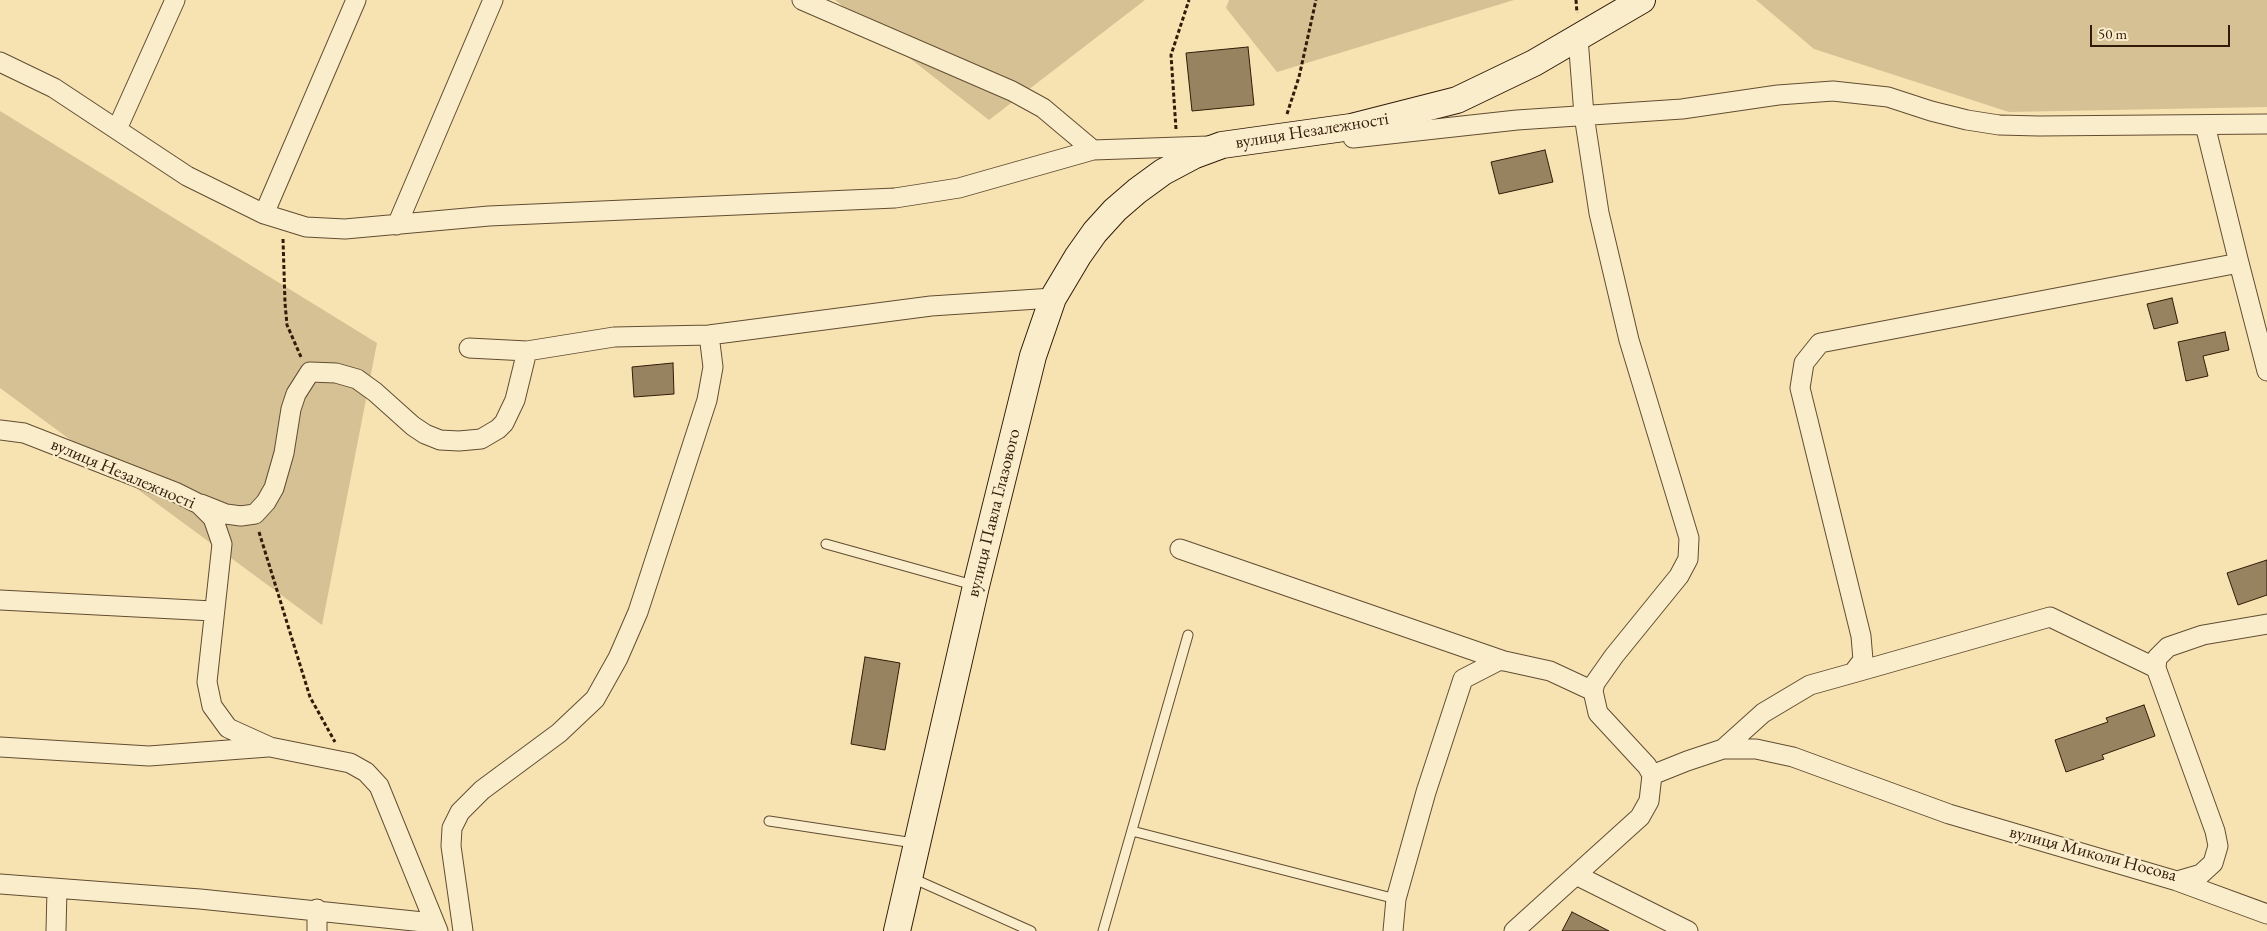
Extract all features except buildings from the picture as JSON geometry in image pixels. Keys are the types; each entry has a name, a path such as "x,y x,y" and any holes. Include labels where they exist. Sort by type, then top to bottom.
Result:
{"main road":[{"name":"вулиця Незалежності","path":"1186,151 1351,127 1457,100 1504,79 1642,0"},
{"name":"вулиця Павла Глазового","path":"896,931 976,586 1028,374 1053,298 1078,256 1115,210 1186,151"}],"street":[{"path":"117,129 175,0"},
{"path":"272,217 356,0"},
{"path":"397,225 493,0"},
{"path":"802,0 1012,91 1043,108 1093,150"},
{"path":"1514,931 1640,817 1649,801 1652,775 1647,766 1598,713 1592,691 1594,683 1679,576 1688,559 1689,538 1629,340 1599,213 1584,115 1578,38"},
{"path":"0,62 54,88 187,176 272,217 306,227 345,228 489,216 895,198 959,188 1093,150 1186,151"},
{"path":"1353,138 1584,115 1682,109 1778,95 1834,91 1888,97 1931,112 1999,125 2267,124"},
{"path":"2205,125 2267,371"},
{"path":"1853,673 1863,660 1860,636 1800,388 1804,363 1820,343 2239,263"},
{"path":"470,348 527,351 614,337 709,335 931,306 1053,298"},
{"path":"464,931 450,846 452,828 460,812 482,790 559,734 595,698 618,658 638,612 707,400 712,367 709,335"},
{"path":"199,504 226,514 255,514 274,488 284,453 291,409 296,394 310,372 336,373 357,379 376,392 414,426 426,434 440,440 459,441 481,438 498,429 504,423 515,400 527,351"},
{"name":"вулиця Незалежності","path":"0,430 24,433 175,492 199,504 213,518 222,544 213,611 207,682 212,706 228,728 270,747 350,763 366,772 379,786 436,927"},
{"path":"1180,549 1504,661 1550,671 1592,691"},
{"path":"0,600 213,611"},
{"path":"1723,749 1763,713 1810,685 2050,617 2156,668 2157,658 2168,647 2203,636 2267,624"},
{"path":"1393,931 1396,899 1426,792 1463,679 1500,660 1504,661"},
{"name":"вулиця Миколи Носова","path":"1652,775 1723,749 1756,749 1793,757 1949,814 2177,881 2201,874 2212,863 2218,846 2215,830 2156,668"},
{"path":"0,747 149,756 270,747"},
{"path":"1576,874 1688,931"},
{"path":"2177,881 2267,914"},
{"path":"0,884 317,910 436,927"},
{"path":"56,931 57,889"},
{"path":"317,910 317,931"}],"lane":[{"path":"826,544 976,586"},
{"path":"1103,931 1188,636"},
{"path":"769,821 917,843"},
{"path":"1132,830 1396,899"},
{"path":"909,876 1031,931"}],"path":[{"path":"1186,151 1172,55 1189,0"},
{"path":"1280,136 1299,76 1316,0"},
{"path":"272,217 284,250 285,303 288,325 295,346 310,372"},
{"path":"255,514 284,617 310,697 328,732 350,763"}],"shaded area":[{"path":"835,0 1145,0 989,120"},
{"path":"1229,0 1514,0 1277,72 1226,8"},
{"path":"1756,0 2267,0 2267,107 2009,112 1814,49"},
{"path":"0,111 377,343 322,625 0,388"}]}
